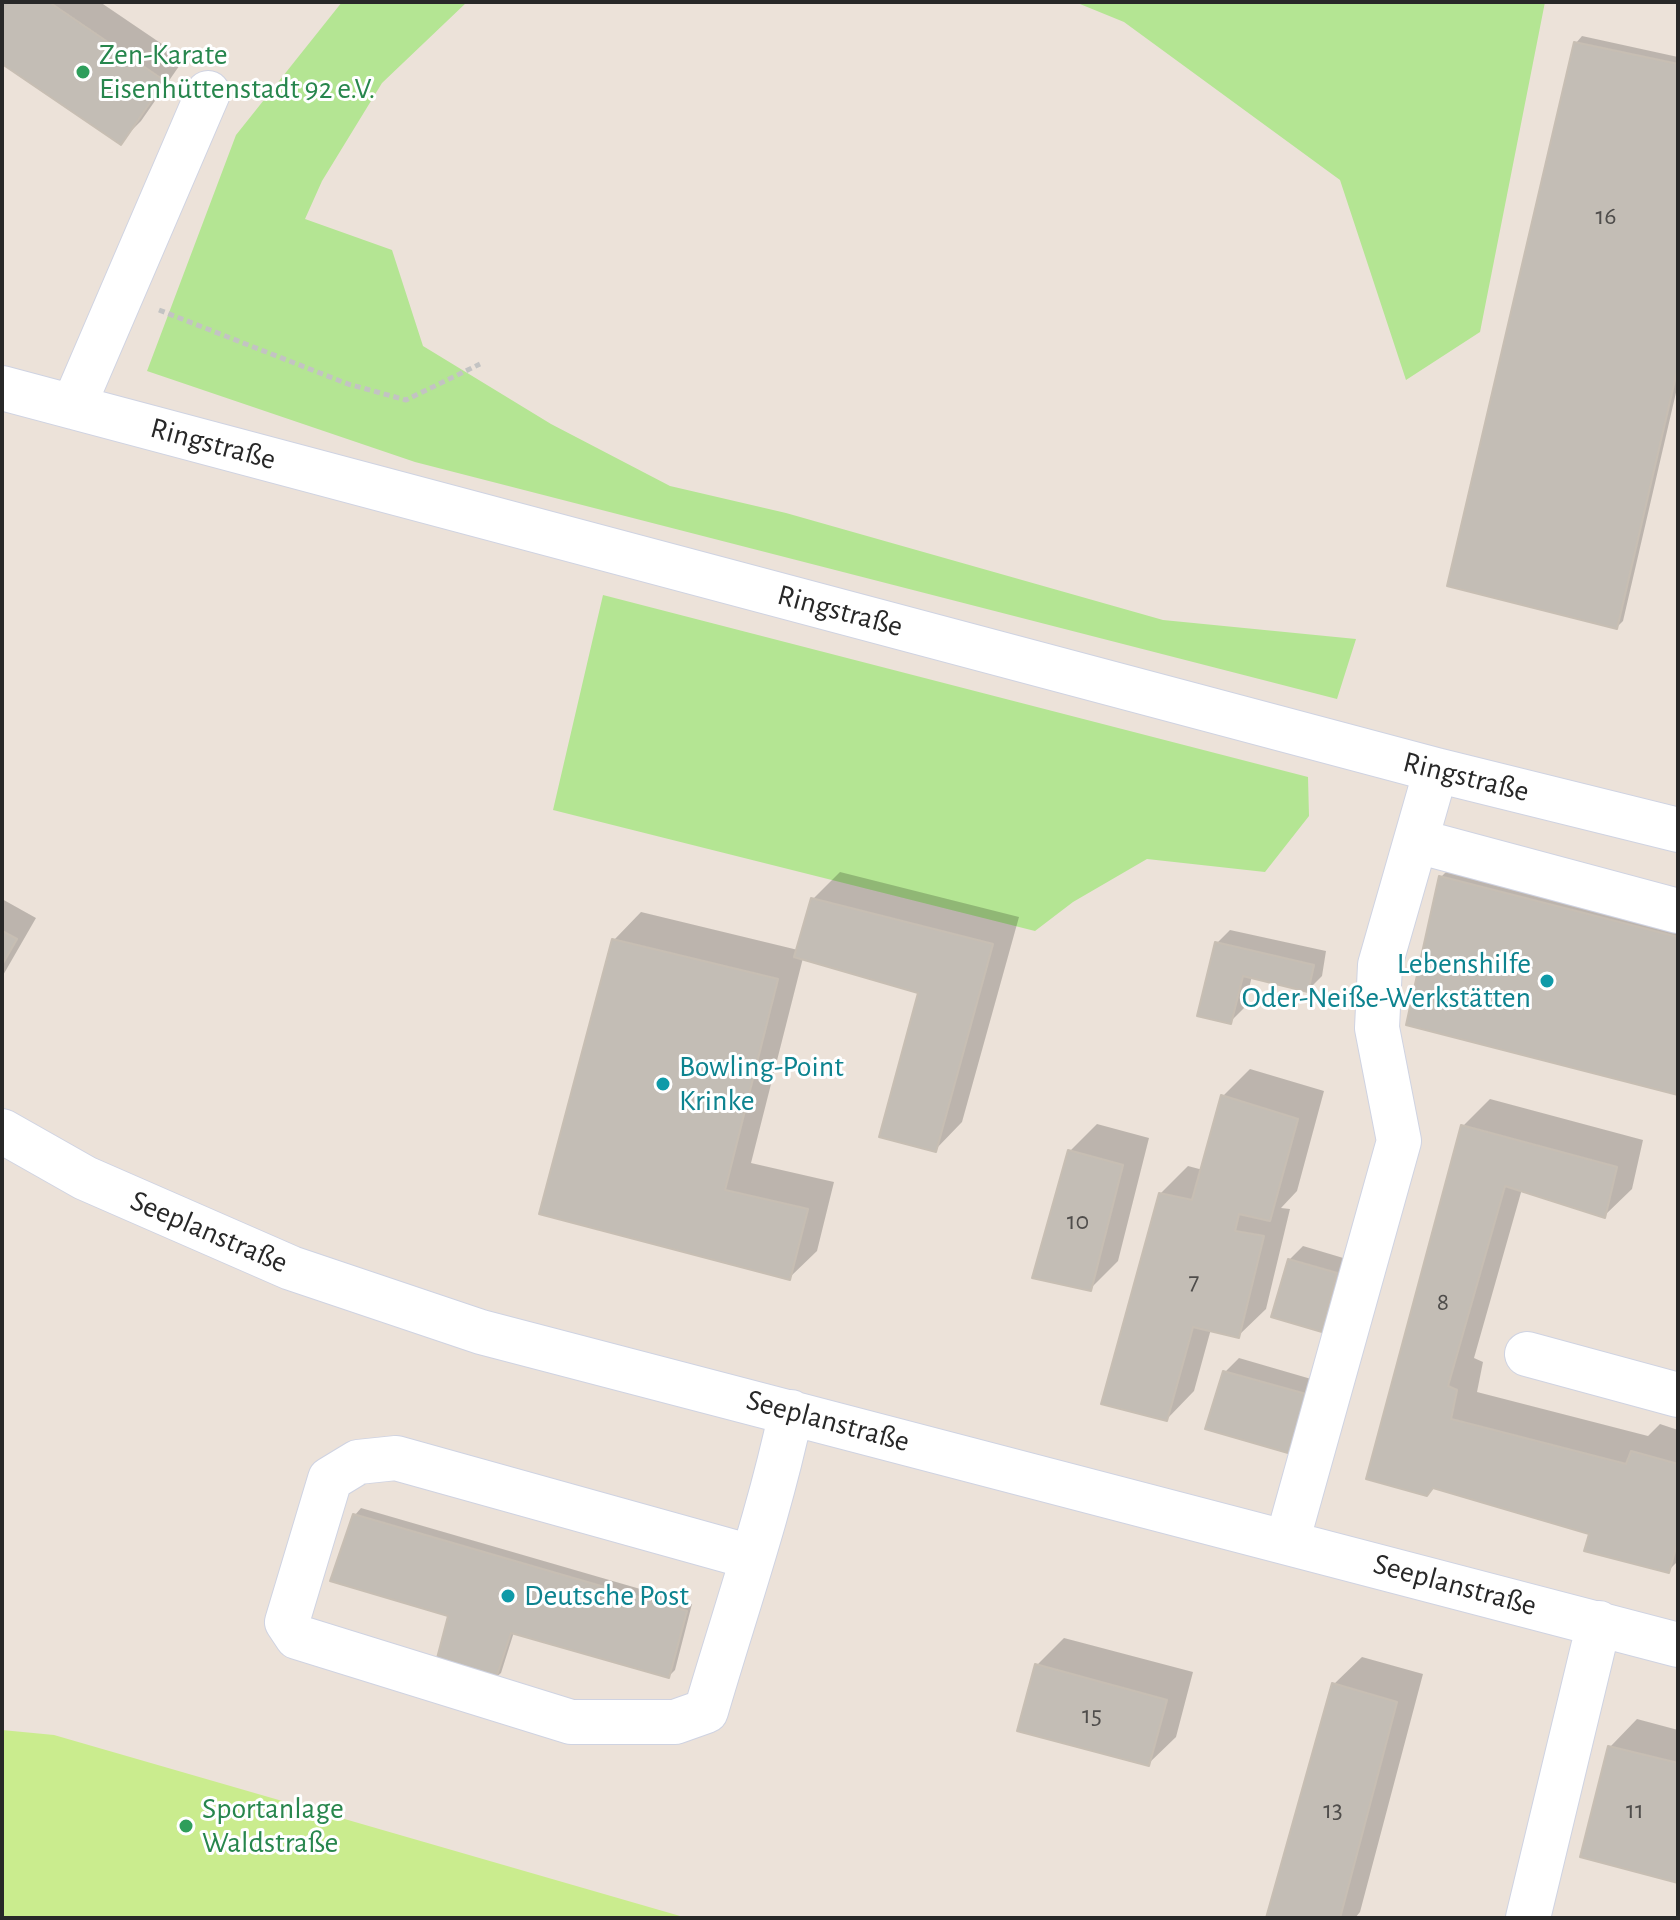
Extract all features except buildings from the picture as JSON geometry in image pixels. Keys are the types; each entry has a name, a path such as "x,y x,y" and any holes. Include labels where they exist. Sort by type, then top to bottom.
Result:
{"street":[{"path":"73,407 208,93"},
{"name":"Ringstraße","path":"2,388 1436,770 1678,830"},
{"path":"1287,1542 1399,1141 1377,1028 1380,965 1436,770"},
{"path":"1417,841 1678,911"},
{"name":"Seeplanstraße","path":"2,1131 85,1178 291,1268 481,1332 1678,1645"},
{"path":"1527,1354 1678,1395"},
{"path":"751,1557 396,1458 358,1462 330,1479 287,1622 297,1637 571,1722 675,1722 706,1711 751,1557 791,1412"},
{"path":"1528,1918 1599,1623"}],"path":[{"path":"121,295 348,384 406,400 480,364"}],"green space":[{"path":"342,2 467,2 382,83 322,181 305,219 392,250 423,346 551,424 670,486 786,513 1163,620 1356,639 1337,699 415,462 147,371 236,135"},
{"path":"1075,2 1545,2 1480,332 1406,380 1340,180 1124,22"},
{"path":"603,595 1308,777 1309,816 1265,872 1147,859 1073,902 1035,931 553,810"},
{"name":"Sportanlage Waldstraße","path":"2,1730 54,1735 687,1918 2,1918"}],"place":[{"name":"Zen-Karate Eisenhüttenstadt 92 e.V.","path":"83,72"},
{"name":"Lebenshilfe Oder-Neiße-Werkstätten","path":"1547,981"},
{"name":"Bowling-Point Krinke","path":"663,1084"},
{"name":"Deutsche Post","path":"508,1596"},
{"name":"Sportanlage Waldstraße","path":"186,1826"}]}
